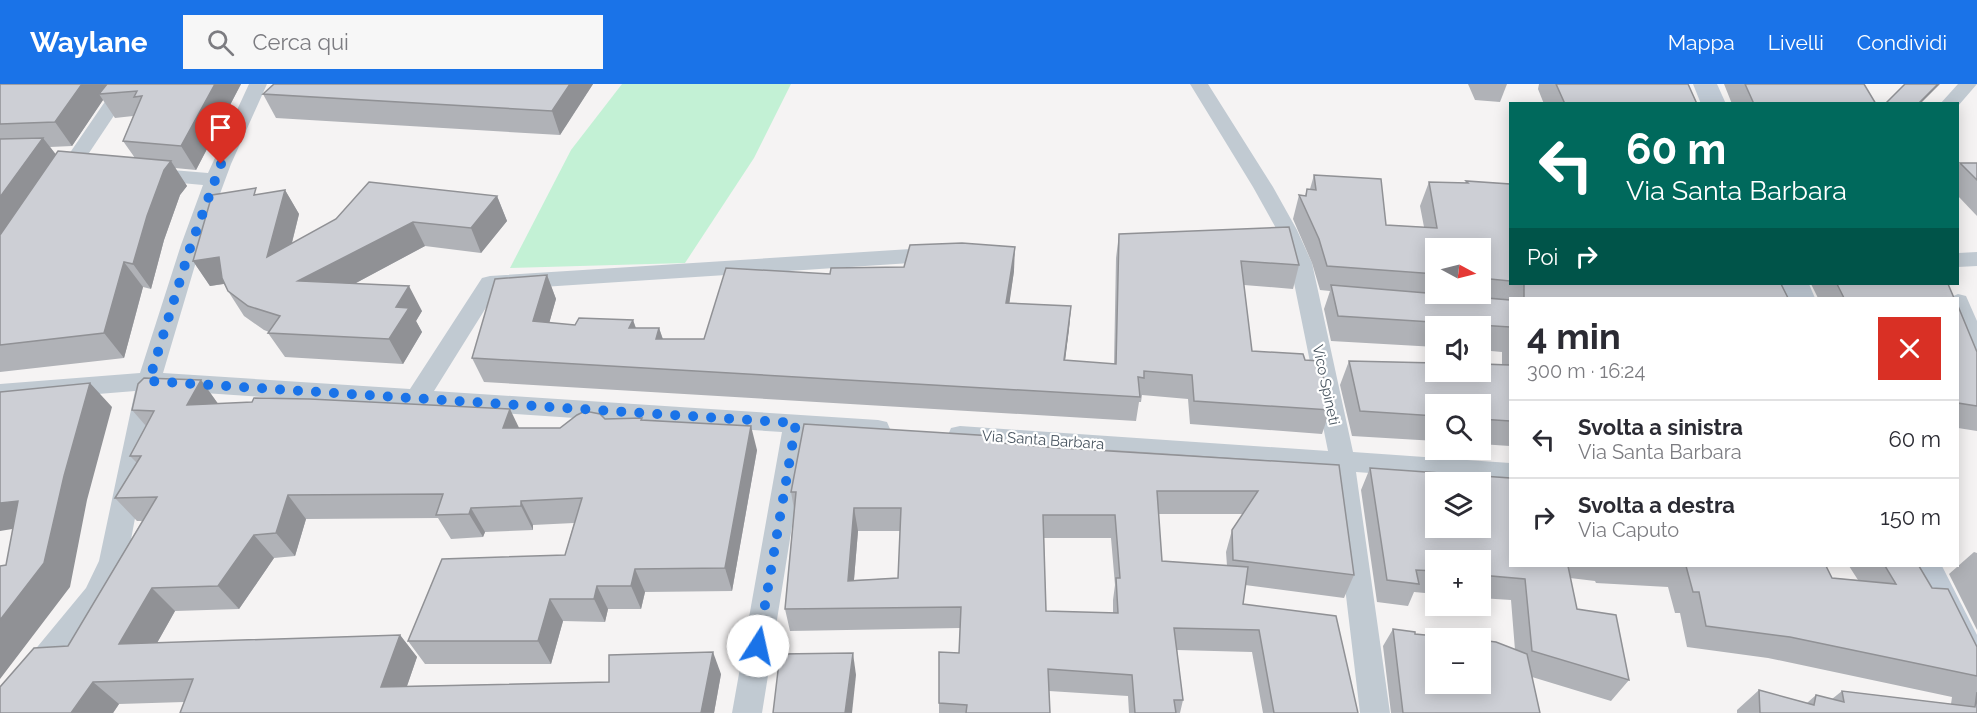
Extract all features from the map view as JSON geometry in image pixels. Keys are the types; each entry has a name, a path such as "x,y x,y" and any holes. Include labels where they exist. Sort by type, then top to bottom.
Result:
{"main road":[{"path":"1705,84 1713,102"},
{"path":"1923,567 1977,676"}],"street":[{"path":"52,195 70,158 126,84"},
{"path":"2,713 96,596 112,561 149,381 191,245 215,180 258,84"},
{"name":"Vico Spineti","path":"1199,84 1287,230 1320,300 1375,713"},
{"path":"1951,102 1968,84"},
{"path":"70,158 93,169"},
{"path":"126,172 215,180"},
{"path":"418,397 490,283 926,255"},
{"path":"1959,260 1977,260"},
{"path":"1959,305 1977,350"},
{"path":"0,393 149,381 418,397 903,431"},
{"path":"747,713 796,423"},
{"name":"Via Santa Barbara","path":"938,433 1509,473"}],"green space":[{"path":"622,84 791,84 754,158 685,263 510,268 571,150"}],"building":[{"path":"0,84 82,84 55,122 0,124"},
{"path":"107,84 215,84 181,146 123,141 142,96 134,97 137,91 99,94"},
{"path":"274,84 570,84 552,111 263,94"},
{"path":"1556,84 1688,84 1696,102 1564,102"},
{"path":"1745,84 1864,84 1875,102 1753,102"},
{"path":"1905,84 1938,84 1920,102 1887,102"},
{"path":"43,138 0,197 0,139"},
{"path":"58,151 171,161 164,170 147,216 133,264 124,262 104,333 0,345 0,235"},
{"path":"1960,163 1977,163 1977,180"},
{"path":"1314,175 1381,179 1386,225 1437,228 1429,182 1468,183 1466,181 1509,184 1509,281 1491,279 1491,238 1425,238 1425,273 1327,266 1319,239 1299,195 1306,196 1307,189 1316,190"},
{"path":"369,182 497,196 471,228 413,222 298,281 409,286 396,307 409,308 389,339 268,333 280,316 248,306 228,291 222,278 219,257 193,261 212,195 256,188 254,195 285,190 267,257 336,219"},
{"path":"1289,227 1299,265 1241,261 1252,351 1303,354 1305,360 1320,361 1330,410 1194,401 1192,375 1144,371 1144,378 1138,377 1140,397 472,358 495,279 547,275 533,321 575,325 579,318 633,320 629,328 659,328 656,339 704,339 726,268 830,274 831,268 904,267 910,245 962,243 1015,247 1006,303 1071,306 1064,360 1116,364 1119,234"},
{"path":"1331,285 1425,293 1425,304 1491,304 1491,298 1509,300 1509,327 1491,326 1491,316 1425,316 1425,322 1338,316"},
{"path":"1524,285 1782,285 1788,297 1524,297"},
{"path":"1838,285 1948,285 1954,297 1844,297"},
{"path":"1959,308 1977,352 1977,406 1959,403"},
{"path":"1349,361 1425,363 1425,382 1491,382 1491,364 1509,365 1509,421 1491,420 1491,394 1425,394 1425,415 1360,411"},
{"path":"144,378 201,380 187,405 252,402 254,398 510,409 503,428 560,428 585,411 600,414 605,419 642,418 641,420 751,426 725,568 635,569 631,586 597,586 594,599 550,599 538,641 408,641 442,559 565,555 582,498 521,501 521,506 471,508 469,514 436,515 443,494 288,495 276,533 254,535 218,586 152,588 119,644 400,635 381,687 609,682 609,655 713,652 701,713 180,713 193,679 93,682 71,713 0,713 0,687 34,648 68,646 157,497 115,498 141,456 130,456 154,411 132,410 138,384"},
{"path":"90,383 64,476 44,563 0,620 0,566 6,565 18,501 0,503 0,392"},
{"path":"804,424 993,436 992,442 1045,447 1339,465 1354,575 1233,560 1232,530 1258,491 1157,491 1162,561 1248,567 1243,604 1336,616 1358,713 1274,713 1259,630 1174,628 1183,700 1174,700 1176,713 1135,713 1132,675 1048,669 1050,713 966,713 967,705 939,703 939,652 959,653 961,607 785,609 796,492 791,492","holes":["854,508 901,508 898,578 848,581","1043,515 1115,515 1120,578 1116,578 1118,613 1046,611"]},
{"path":"1370,468 1426,472 1425,538 1491,538 1491,477 1509,478 1509,567 1568,567 1577,609 1616,615 1629,680 1532,651 1525,579 1491,576 1491,550 1425,550 1425,570 1416,570 1419,584 1387,580"},
{"path":"1686,567 1826,567 1832,578 1896,584 1886,567 1920,567 1932,588 1948,589 1977,647 1977,676 1790,637 1706,626 1699,592 1693,592"},
{"path":"1393,629 1425,635 1425,694 1491,694 1491,641 1527,654 1540,713 1403,713"},
{"path":"853,653 845,713 773,713 780,654"},
{"path":"1759,690 1814,705 1816,695 1844,702 1842,691 1975,707 1977,692 1977,713 1760,713"}],"route":[{"path":"221,164 191,245 149,381 796,423 758,646"}]}
